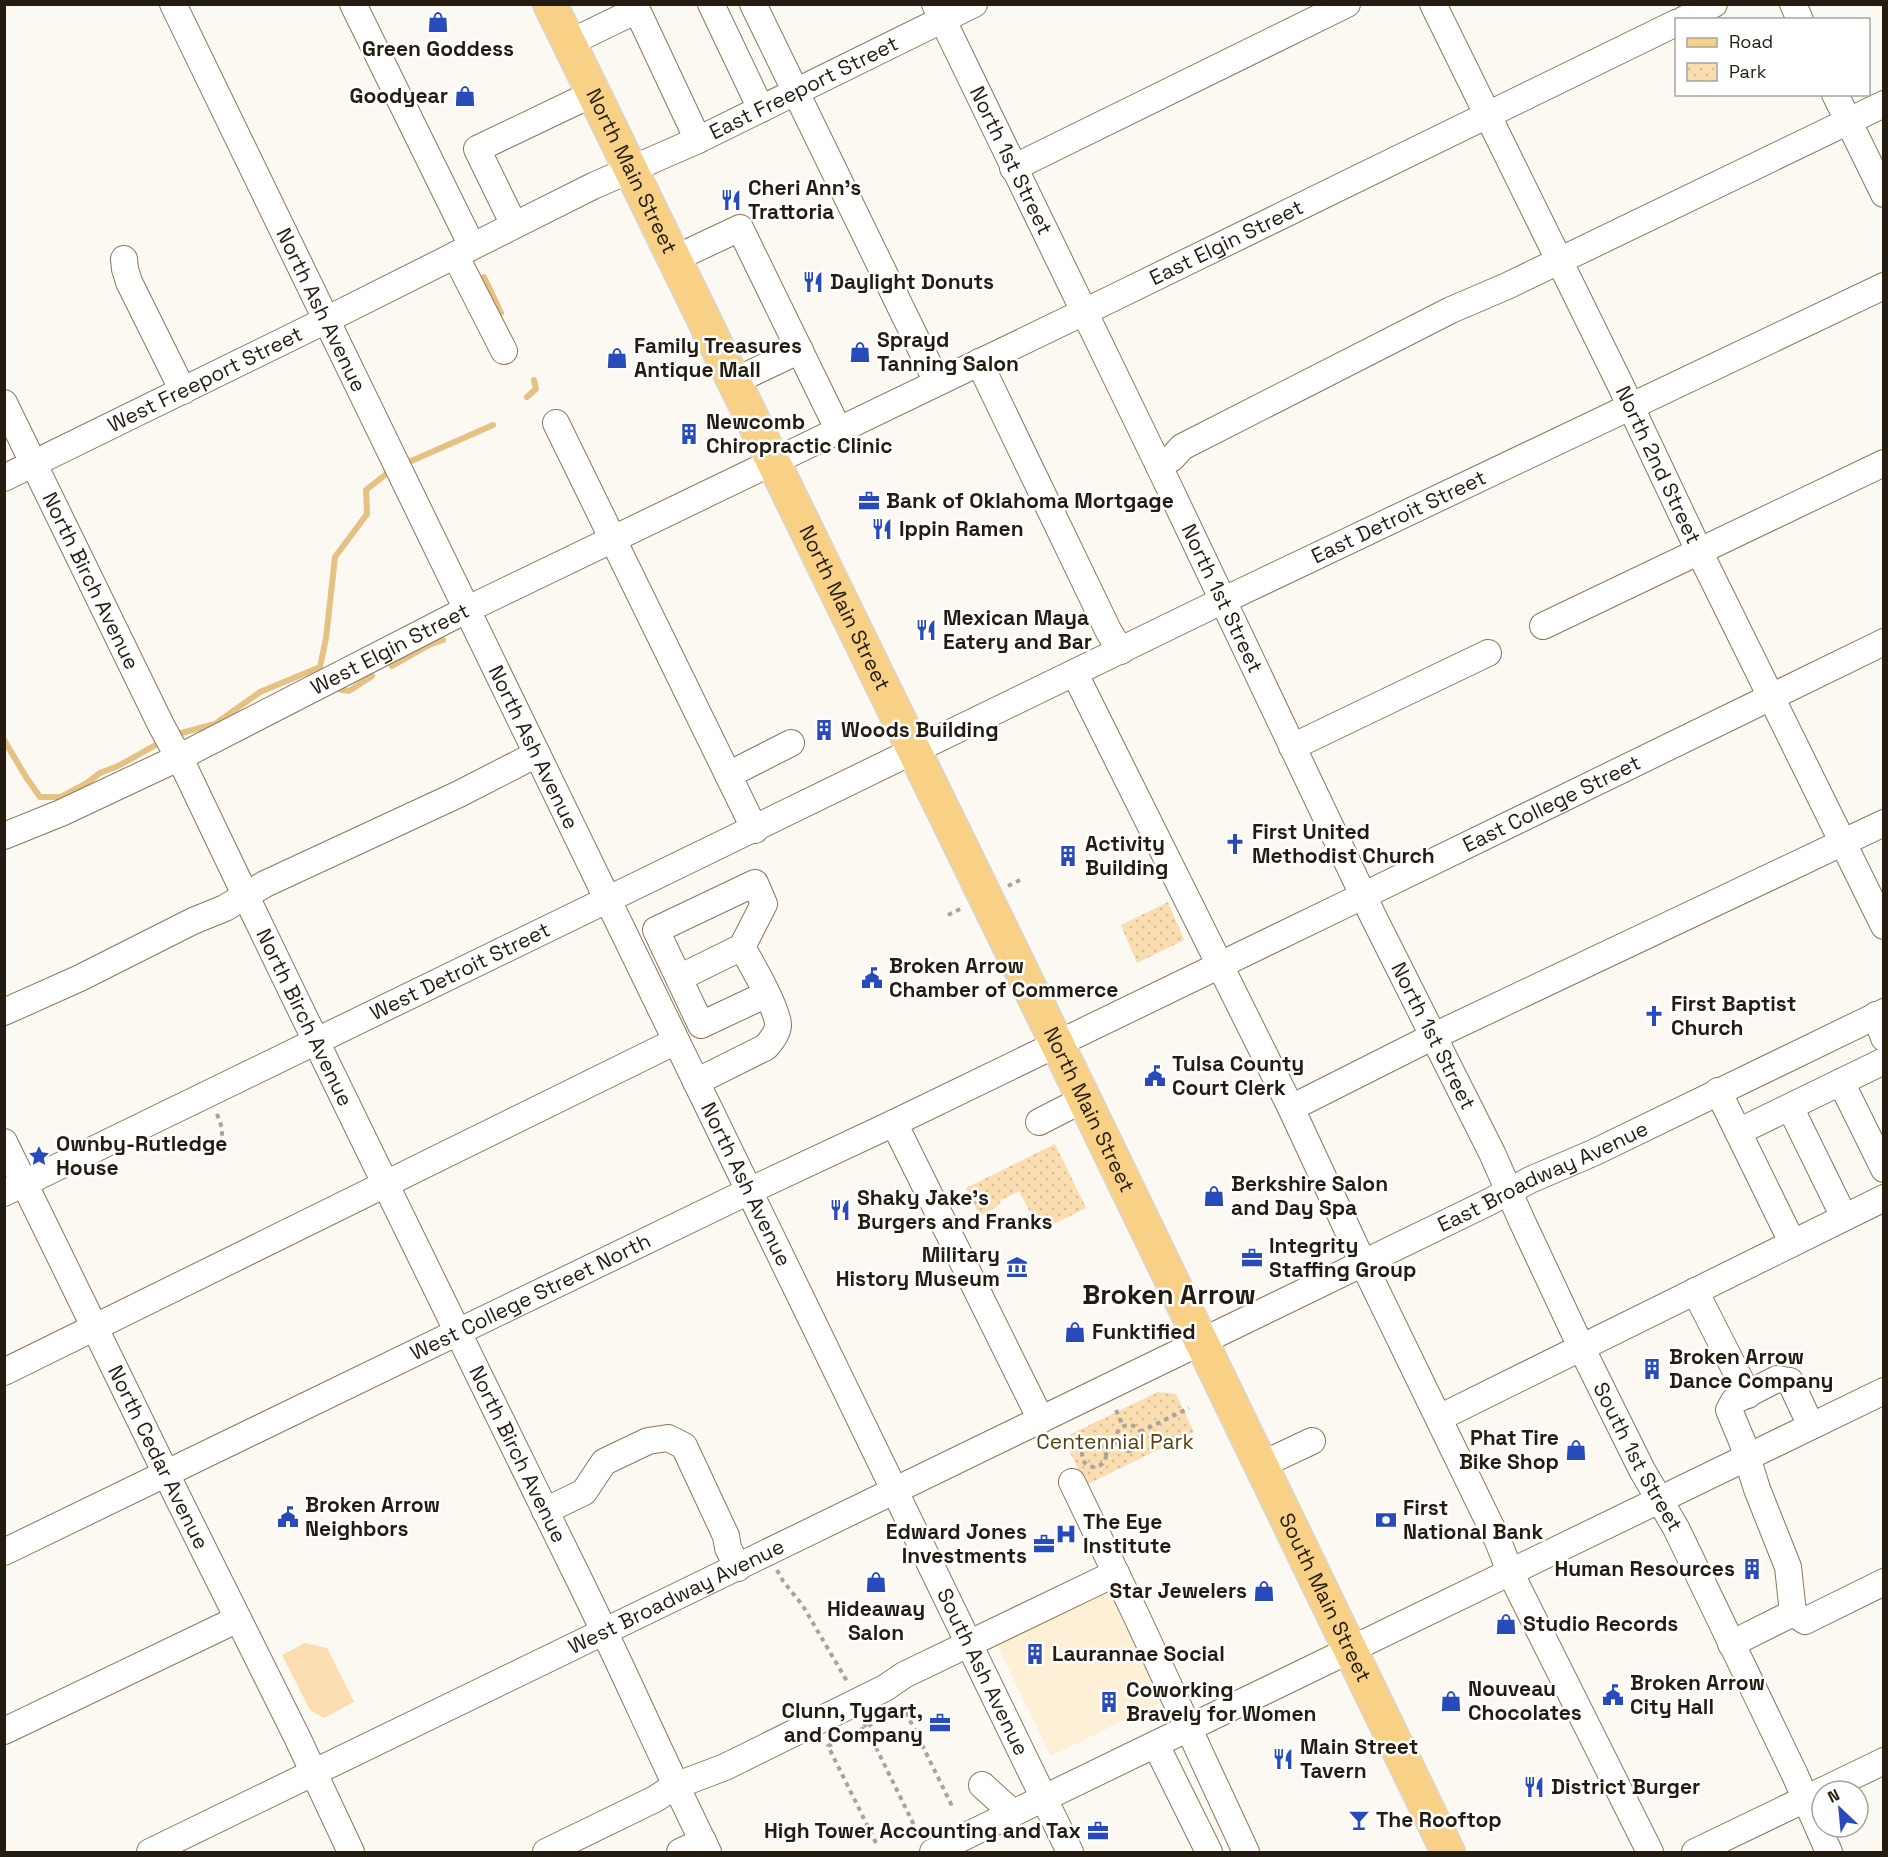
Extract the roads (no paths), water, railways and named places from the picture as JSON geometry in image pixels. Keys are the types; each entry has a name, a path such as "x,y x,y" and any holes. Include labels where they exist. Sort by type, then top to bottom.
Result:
{"main road":[{"name":"North Main Street","path":"550,4 1202,1342"},
{"name":"South Main Street","path":"1202,1342 1448,1852"}],"street":[{"name":"North Ash Avenue","path":"173,4 895,1491"},
{"path":"353,4 463,251 504,351"},
{"path":"711,4 761,109"},
{"path":"753,4 937,382"},
{"name":"East Freeport Street","path":"631,169 698,140 795,92 939,12 974,4"},
{"path":"1013,168 1347,4"},
{"name":"North 2nd Street","path":"1433,4 1884,926"},
{"path":"1687,18 1714,4"},
{"path":"1793,4 1799,18"},
{"path":"569,42 603,14 643,7 698,140"},
{"name":"North 1st Street","path":"939,12 1432,1037 1509,1191"},
{"name":"East Elgin Street","path":"774,462 1675,24"},
{"path":"514,225 477,149 594,93"},
{"path":"1837,96 1884,194"},
{"path":"1159,466 1172,458 1182,447 1451,310 1507,286 1884,104"},
{"name":"West Freeport Street","path":"4,478 631,169"},
{"path":"674,259 740,228 839,431"},
{"path":"124,259 129,282 183,391"},
{"name":"East Detroit Street","path":"915,752 1223,601 1884,286"},
{"path":"735,381 800,350"},
{"path":"980,362 1121,651"},
{"name":"North Birch Avenue","path":"4,403 604,1632 675,1786 697,1849"},
{"path":"556,423 755,830"},
{"name":"West Elgin Street","path":"4,836 60,813 170,743 466,610 774,462"},
{"path":"1543,626 1884,463"},
{"name":"East College Street","path":"1057,1044 1884,642"},
{"path":"1292,747 1488,653"},
{"path":"1075,674 1290,1108 1498,1541 1510,1572 1650,1852"},
{"path":"728,775 791,743"},
{"name":"West Detroit Street","path":"14,1188 915,752"},
{"path":"4,1011 80,978 193,921 225,908 265,884 459,794 537,754"},
{"path":"1290,1108 1432,1037 1884,823"},
{"path":"679,978 742,947 764,904 755,883 656,930 701,1025 767,994"},
{"path":"696,1082 766,1047 774,1037 779,1025 767,994 742,947"},
{"name":"East Broadway Avenue","path":"1202,1342 1530,1180 1593,1153 1718,1091 1881,1022"},
{"path":"4,1372 676,1041"},
{"name":"West College Street North","path":"4,1552 1057,1044"},
{"path":"1738,1132 1884,1061"},
{"path":"1841,1082 1884,1169"},
{"path":"1718,1091 1792,1242"},
{"path":"1039,1122 1084,1099"},
{"path":"1790,1107 1844,1217"},
{"path":"894,1123 1041,1420"},
{"name":"North Cedar Avenue","path":"4,1142 14,1188 96,1328 351,1852"},
{"name":"South 1st Street","path":"1509,1191 1581,1347 1642,1470 1676,1528 1731,1644 1810,1782"},
{"path":"1439,1418 1884,1198"},
{"path":"1695,1291 1748,1395"},
{"name":"West Broadway Avenue","path":"150,1852 1202,1342"},
{"path":"1793,1613 1788,1568 1729,1410 1734,1401 1777,1379 1790,1381 1811,1426"},
{"path":"933,1852 1884,1391"},
{"path":"545,1511 585,1492 604,1462 648,1441 668,1438 684,1446 726,1536 728,1548 738,1568"},
{"path":"1261,1465 1312,1441"},
{"path":"1071,1482 1246,1852"},
{"name":"South Ash Avenue","path":"895,1491 1070,1852"},
{"path":"546,1852 583,1845 675,1786 725,1767 885,1688 904,1675 1116,1573"},
{"path":"1793,1613 1804,1620 1884,1582"},
{"path":"1731,1644 1793,1613"},
{"path":"4,1731 238,1619"},
{"path":"1156,1745 1209,1852"},
{"path":"1847,1779 1884,1761"},
{"path":"982,1785 1013,1813"},
{"path":"1695,1852 1810,1797"}],"waterway":[{"path":"484,277 501,313"},
{"path":"527,397 536,389 534,380"},
{"path":"409,462 493,425"},
{"path":"174,735 215,724 260,692 320,667 326,638 335,557 367,514 366,490 390,471"},
{"path":"392,666 429,645 443,640"},
{"path":"337,689 349,691 372,676"},
{"path":"4,740 40,797 61,797 100,773 118,766 163,741"}],"place":[{"name":"Green Goddess","path":"438,22"},
{"name":"Goodyear","path":"465,96"},
{"name":"Cheri Ann's Trattoria","path":"731,200"},
{"name":"Daylight Donuts","path":"813,282"},
{"name":"Sprayd Tanning Salon","path":"860,352"},
{"name":"Family Treasures Antique Mall","path":"617,358"},
{"name":"Newcomb Chiropractic Clinic","path":"689,434"},
{"name":"Bank of Oklahoma Mortgage","path":"869,501"},
{"name":"Ippin Ramen","path":"882,529"},
{"name":"Mexican Maya Eatery and Bar","path":"926,630"},
{"name":"Woods Building","path":"824,730"},
{"name":"First United Methodist Church","path":"1235,844"},
{"name":"Activity Building","path":"1068,856"},
{"name":"Broken Arrow Chamber of Commerce","path":"872,978"},
{"name":"First Baptist Church","path":"1654,1016"},
{"name":"Tulsa County Court Clerk","path":"1155,1076"},
{"name":"Ownby-Rutledge House","path":"39,1156"},
{"name":"Berkshire Salon and Day Spa","path":"1214,1196"},
{"name":"Shaky Jake's Burgers and Franks","path":"840,1210"},
{"name":"Integrity Staffing Group","path":"1252,1258"},
{"name":"Military History Museum","path":"1017,1267"},
{"name":"Funktified","path":"1075,1332"},
{"name":"Broken Arrow Dance Company","path":"1652,1369"},
{"name":"Phat Tire Bike Shop","path":"1576,1450"},
{"name":"Broken Arrow Neighbors","path":"288,1517"},
{"name":"First National Bank","path":"1386,1520"},
{"name":"The Eye Institute","path":"1066,1534"},
{"name":"Edward Jones Investments","path":"1044,1544"},
{"name":"Human Resources","path":"1752,1569"},
{"name":"Hideaway Salon","path":"876,1582"},
{"name":"Star Jewelers","path":"1264,1591"},
{"name":"Studio Records","path":"1506,1624"},
{"name":"Laurannae Social","path":"1035,1654"},
{"name":"Broken Arrow City Hall","path":"1613,1695"},
{"name":"Nouveau Chocolates","path":"1451,1701"},
{"name":"Coworking Bravely for Women","path":"1109,1702"},
{"name":"Clunn, Tygart, and Company","path":"940,1723"},
{"name":"Main Street Tavern","path":"1283,1759"},
{"name":"District Burger","path":"1534,1787"},
{"name":"The Rooftop","path":"1359,1820"},
{"name":"High Tower Accounting and Tax","path":"1098,1831"}],"district":[{"name":"Broken Arrow","path":"1169,1295"}],"park label":[{"name":"Centennial Park","path":"1115,1442"}]}
